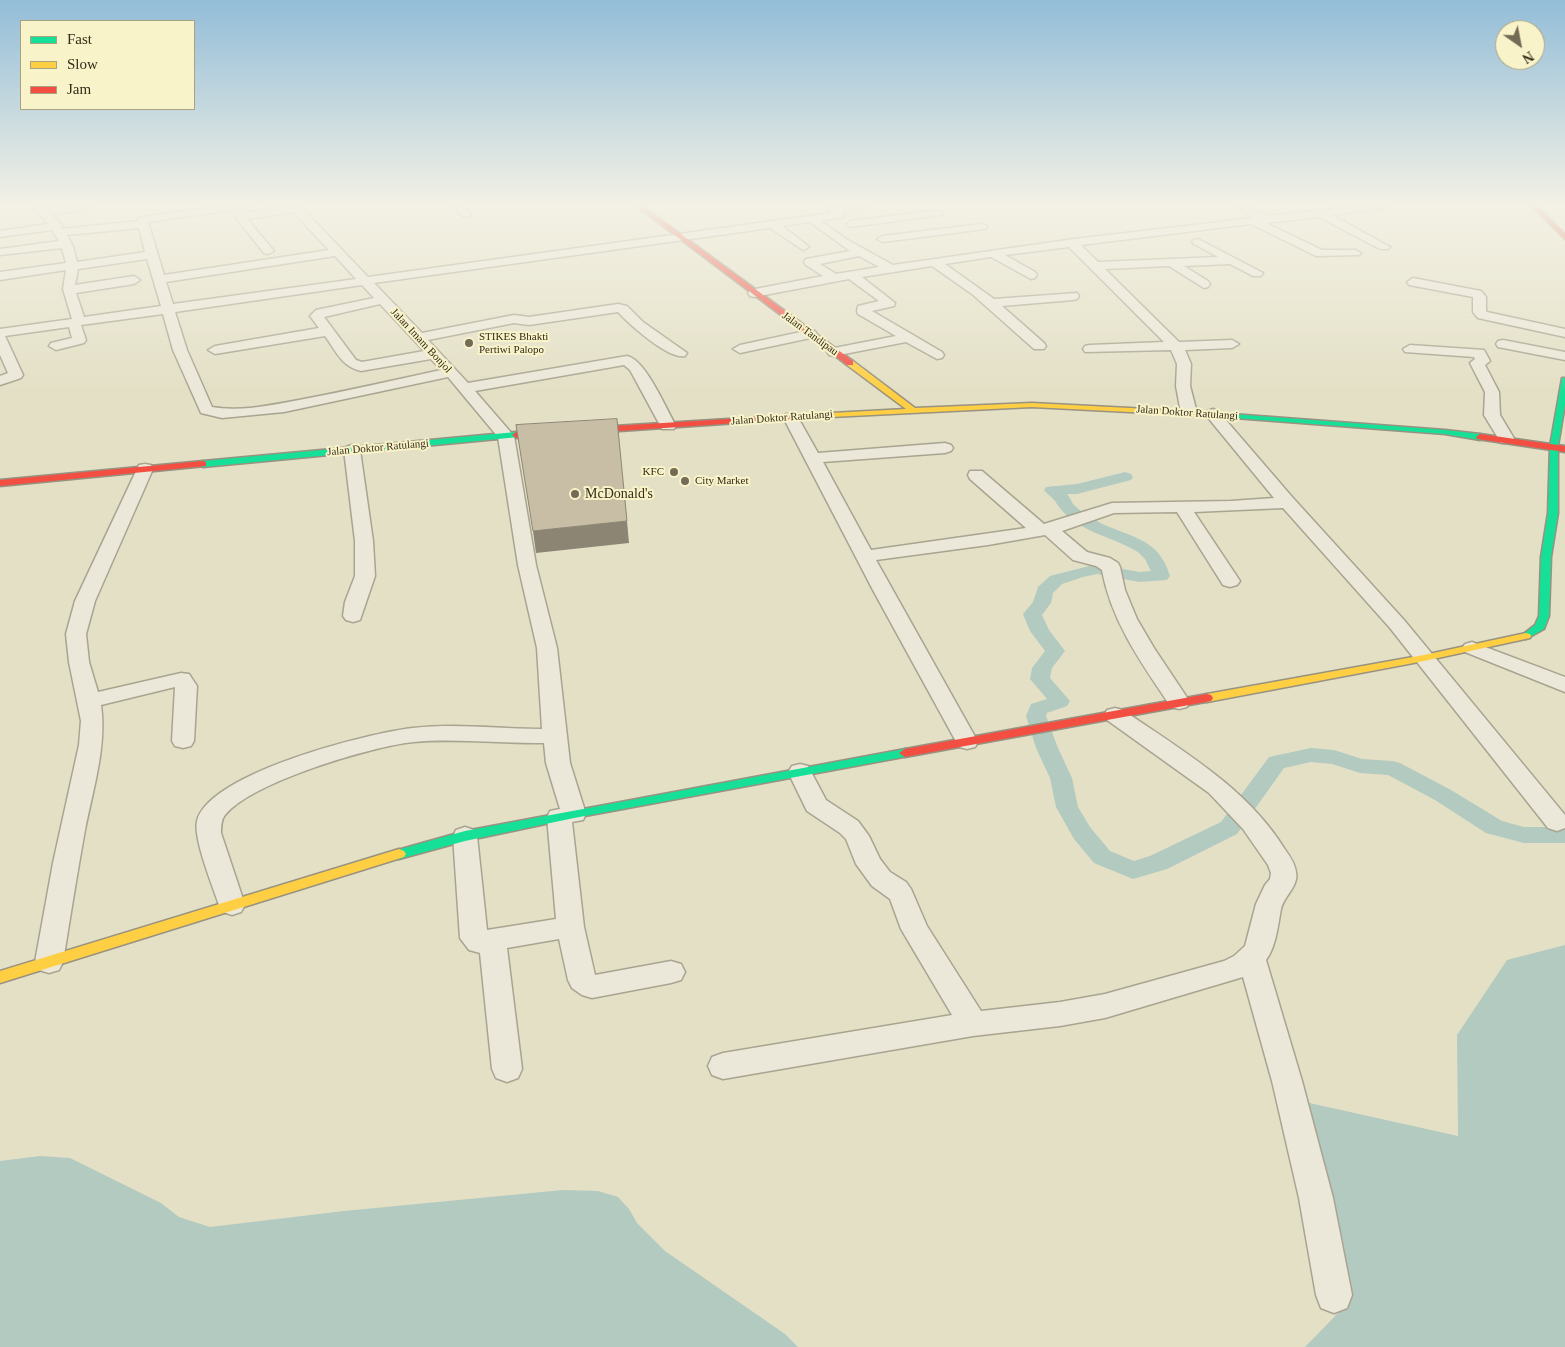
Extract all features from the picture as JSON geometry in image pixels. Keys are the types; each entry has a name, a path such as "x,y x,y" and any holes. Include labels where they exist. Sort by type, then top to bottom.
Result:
{"main road":[{"name":"Jalan Tandipau","path":"721,268 912,410"},
{"path":"0,977 358,865 465,836 567,815 1424,658 1526,637 1543,624 1546,557 1559,514 1560,447 1565,380"},
{"name":"Jalan Doktor Ratulangi","path":"0,484 506,436 912,410 1050,405 1212,414 1445,432 1560,447"}],"street":[{"path":"0,276 27,268"},
{"path":"56,346 79,340 70,290 69,268"},
{"path":"155,268 180,350 206,410 210,413 229,414 265,411 451,372"},
{"path":"159,279 233,268"},
{"name":"Jalan Imam Bonjol","path":"353,268 451,372 506,436"},
{"path":"0,333 457,268"},
{"path":"819,268 834,278"},
{"path":"754,293 899,268"},
{"path":"946,268 993,304 1039,346"},
{"path":"1018,268 1031,275"},
{"path":"1098,268 1176,346 1184,364 1183,386 1189,413"},
{"path":"1179,268 1204,284"},
{"path":"1247,268 1257,273"},
{"path":"851,276 888,302 887,304 863,309 863,312 937,355"},
{"path":"70,290 134,280"},
{"path":"1413,282 1477,294 1480,297 1479,312 1484,315 1565,333"},
{"path":"993,304 1073,296"},
{"path":"382,300 320,313 317,316 351,363 361,367 433,354"},
{"path":"419,338 518,318 529,320 620,308 638,325 680,353"},
{"path":"215,350 328,331"},
{"path":"740,349 810,334"},
{"path":"0,338 16,376 0,381"},
{"path":"834,352 907,338"},
{"path":"1090,349 1232,344"},
{"path":"1503,344 1565,356"},
{"path":"1410,349 1479,353 1483,360 1477,363 1492,392 1492,415 1507,440"},
{"path":"465,388 626,360 636,368 668,426"},
{"path":"1212,414 1287,502 1367,589 1478,722 1557,822"},
{"path":"791,417 967,742"},
{"path":"506,436 527,565 547,648 554,736 567,815 570,927 582,980 592,987 671,972"},
{"path":"813,458 945,448"},
{"path":"352,450 364,541 365,576 355,602 353,616"},
{"path":"50,962 66,863 90,745 92,721 90,701 76,646 79,618 145,469"},
{"path":"976,475 1080,556 1109,564 1116,592 1130,622 1162,678 1179,702"},
{"path":"865,556 1045,530 1069,524 1112,508 1287,502"},
{"path":"1182,507 1230,581"},
{"path":"1472,648 1565,685"},
{"path":"90,701 181,679 186,686 183,741"},
{"path":"723,1066 973,1024 1060,1014 1105,1006 1232,970 1252,959 1258,951 1269,904 1274,892 1283,882 1284,873 1276,855 1252,823 1225,795 1203,777 1115,715"},
{"path":"232,904 218,866 208,825 214,811 225,800 252,786 327,756 381,739 414,735 554,736"},
{"path":"800,772 816,806 849,827 857,836 865,858 871,866 881,879 897,889 902,896 915,929 973,1024"},
{"path":"465,836 474,938 480,942 492,941 570,927"},
{"path":"492,941 507,1069"},
{"path":"1252,959 1287,1081 1316,1198 1334,1295"}],"shaded area":[{"path":"1565,945 1565,1347 1305,1347 1342,1309 1296,1100 1458,1136 1457,1035 1507,960"},
{"path":"40,1156 70,1158 161,1203 179,1217 210,1227 344,1211 563,1190 598,1191 618,1197 629,1209 637,1223 665,1251 785,1334 798,1347 0,1347 0,1161"}],"building":[{"name":"McDonald's","path":"617,419 627,521 533,531 516,425"}],"waterway":[{"path":"1125,477 1077,489 1052,490 1063,499 1063,503 1087,523 1124,537 1144,548 1152,555 1158,565 1161,576 1139,577 1097,569 1079,573 1056,580 1044,591 1042,603 1032,614 1040,631 1055,651 1042,668 1040,679 1060,701 1038,709 1036,716 1047,748 1061,778 1067,807 1082,833 1102,857 1133,870 1158,863 1229,828 1277,762 1311,755 1334,757 1360,766 1392,768 1443,795 1494,827 1524,835 1565,835"}],"traffic: fast":[{"path":"1526,636 1540,627 1544,616 1546,557 1553,513 1554,446 1565,380"},
{"path":"1208,414 1445,432 1480,437"},
{"path":"203,464 516,435"},
{"path":"399,854 465,836 574,814 905,753"}],"traffic: slow":[{"path":"850,363 912,410"},
{"path":"794,417 1032,405 1208,414"},
{"path":"1207,698 1424,658 1526,636"},
{"path":"0,977 399,854"}],"traffic: jam":[{"path":"722,268 850,363"},
{"path":"516,435 794,417"},
{"path":"1480,437 1565,449"},
{"path":"0,483 203,464"},
{"path":"905,753 1207,698"}],"place":[{"name":"STIKES Bhakti Pertiwi Palopo","path":"469,343"},
{"name":"KFC","path":"674,472"},
{"name":"City Market","path":"685,481"},
{"name":"McDonald's","path":"575,494"}]}
